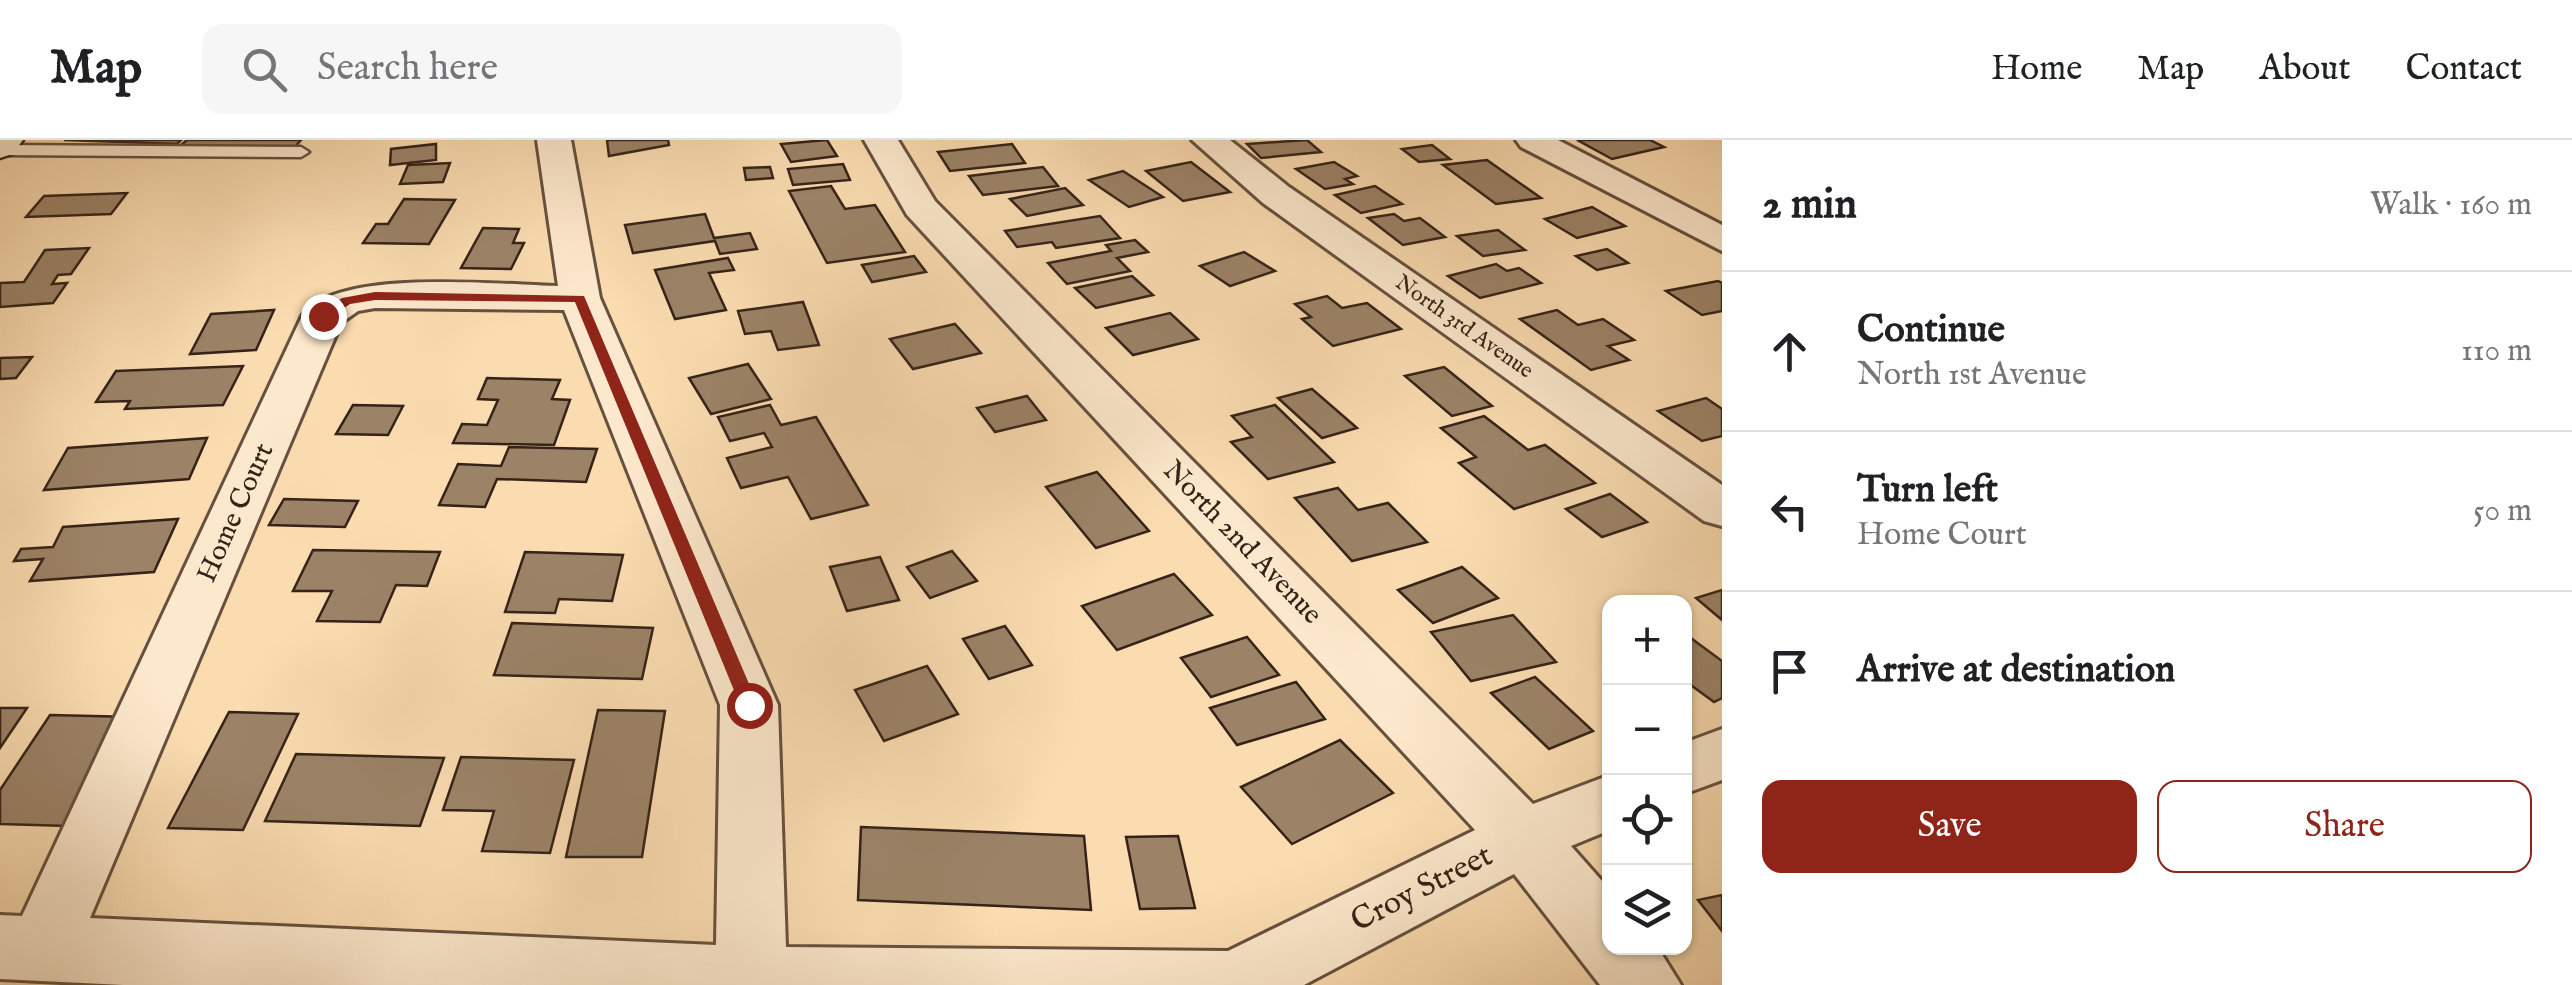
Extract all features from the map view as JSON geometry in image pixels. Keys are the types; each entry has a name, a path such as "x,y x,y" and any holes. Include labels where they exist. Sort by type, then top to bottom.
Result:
{"street":[{"path":"0,149 6,140"},
{"path":"554,140 580,298 749,705 752,982"},
{"name":"North 2nd Avenue","path":"881,140 920,207 1524,837 1602,932"},
{"name":"North 3rd Avenue","path":"1209,140 1276,195 1722,510"},
{"path":"1534,140 1722,240"},
{"name":"Home Court","path":"21,948 323,316 346,301 375,296 580,298"},
{"path":"1692,766 1722,754"},
{"name":"Croy Street","path":"1245,984 1524,837 1602,804"},
{"path":"21,948 752,982 1245,984"},
{"path":"1620,955 1645,985"}],"lane":[{"path":"0,149 301,152"}],"building":[{"path":"64,140 181,140 177,144"},
{"path":"187,140 301,140 294,148 181,145"},
{"path":"607,140 668,140 669,145 609,156"},
{"path":"827,140 837,156 791,162 781,144"},
{"path":"1307,140 1321,152 1261,158 1247,144"},
{"path":"1577,140 1650,140 1664,147 1612,159"},
{"path":"436,144 436,160 390,165 391,149"},
{"path":"1012,144 1025,163 950,171 938,152"},
{"path":"1432,145 1450,159 1419,162 1402,149"},
{"path":"1487,160 1541,198 1496,204 1443,165"},
{"path":"1191,162 1230,192 1183,201 1146,171"},
{"path":"1334,162 1357,176 1345,179 1353,184 1325,189 1296,169"},
{"path":"450,163 443,182 400,184 408,165"},
{"path":"843,164 850,180 793,185 788,169"},
{"path":"770,167 773,178 746,180 744,168"},
{"path":"1043,167 1058,186 983,195 969,176"},
{"path":"1123,171 1163,197 1129,207 1089,180"},
{"path":"831,186 845,209 875,205 905,252 827,263 789,191"},
{"path":"1375,186 1402,204 1361,213 1335,195"},
{"path":"1065,188 1083,205 1027,216 1010,199"},
{"path":"127,193 111,214 26,217 44,196"},
{"path":"404,199 455,200 429,244 363,243 376,224 388,224"},
{"path":"1592,207 1625,226 1577,238 1545,219"},
{"path":"705,214 714,238 750,233 757,249 720,254 715,241 633,253 625,225"},
{"path":"1394,214 1404,221 1420,218 1445,237 1403,245 1368,218"},
{"path":"1100,216 1120,238 1056,248 1052,242 1017,247 1005,231"},
{"path":"483,228 519,229 513,243 524,243 511,269 461,268"},
{"path":"1498,230 1525,250 1483,256 1457,236"},
{"path":"1135,240 1148,252 1117,258 1130,271 1067,284 1048,263 1111,251 1106,245"},
{"path":"89,248 71,274 58,275 52,284 67,283 53,303 0,307 0,283 24,282 45,250"},
{"path":"1607,249 1628,263 1597,270 1576,256"},
{"path":"1244,252 1275,271 1230,286 1200,266"},
{"path":"914,256 926,272 872,282 862,265"},
{"path":"728,258 734,270 709,273 726,310 675,319 655,270"},
{"path":"1496,264 1507,271 1519,268 1541,283 1480,298 1448,276"},
{"path":"1132,276 1153,295 1096,308 1075,288"},
{"path":"1722,283 1722,311 1702,315 1666,291"},
{"path":"1327,296 1342,308 1367,303 1401,329 1333,346 1302,319 1311,317 1295,304"},
{"path":"803,302 819,345 778,350 771,331 745,334 738,311"},
{"path":"274,310 256,350 190,354 211,314"},
{"path":"1557,310 1578,325 1603,319 1634,340 1608,346 1629,360 1591,370 1520,319"},
{"path":"1170,313 1198,339 1133,355 1106,328"},
{"path":"955,324 981,353 913,369 890,339"},
{"path":"32,357 16,378 0,379 0,358"},
{"path":"748,364 771,399 711,414 689,378"},
{"path":"243,366 223,405 125,409 130,401 96,402 116,371"},
{"path":"1444,367 1492,406 1452,416 1405,376"},
{"path":"487,378 560,380 552,399 570,400 554,445 453,443 462,424 487,425 498,400 478,399"},
{"path":"1312,389 1357,428 1322,438 1278,398"},
{"path":"1027,396 1046,420 995,432 977,408"},
{"path":"1706,398 1722,409 1722,436 1702,441 1658,411"},
{"path":"353,405 403,406 388,435 336,434"},
{"path":"770,405 781,425 816,417 868,505 811,519 788,477 741,488 727,458 772,447 764,433 730,441 718,417"},
{"path":"1275,405 1334,462 1268,479 1231,442 1252,437 1232,416"},
{"path":"1484,416 1528,450 1545,445 1595,483 1514,509 1459,463 1476,457 1441,428"},
{"path":"207,438 189,479 44,490 68,448"},
{"path":"509,447 597,449 586,482 497,479 485,507 439,505 458,464 501,466"},
{"path":"1097,472 1149,531 1096,548 1046,487"},
{"path":"1338,488 1358,510 1388,503 1427,542 1352,561 1295,498"},
{"path":"1610,494 1647,522 1602,537 1566,509"},
{"path":"284,499 358,501 345,527 269,525"},
{"path":"178,519 154,572 30,581 43,559 14,561 21,549 53,547 63,527"},
{"path":"313,550 440,552 427,586 396,585 380,622 317,621 332,591 293,591"},
{"path":"952,551 977,581 930,598 907,567"},
{"path":"525,552 623,555 612,601 559,599 555,613 505,612"},
{"path":"880,557 899,600 847,611 830,567"},
{"path":"1462,567 1498,598 1433,623 1398,590"},
{"path":"1174,574 1212,615 1117,650 1082,606"},
{"path":"1722,590 1722,620 1696,598"},
{"path":"1513,615 1556,662 1471,681 1431,632"},
{"path":"512,623 653,628 642,679 494,675"},
{"path":"1005,626 1032,665 989,679 963,639"},
{"path":"1247,637 1279,675 1211,697 1181,658"},
{"path":"1692,639 1722,661 1722,698 1714,702 1692,686"},
{"path":"927,666 958,714 884,741 855,690"},
{"path":"1535,677 1593,731 1549,749 1491,693"},
{"path":"1296,682 1325,719 1237,745 1210,708"},
{"path":"0,708 27,708 0,748"},
{"path":"598,710 665,711 642,857 566,857"},
{"path":"229,712 298,714 243,830 168,828"},
{"path":"50,715 133,717 68,826 0,824 0,790"},
{"path":"1340,740 1393,793 1292,844 1241,787"},
{"path":"296,754 444,758 420,826 265,821"},
{"path":"461,757 574,760 550,853 482,851 494,811 443,810"},
{"path":"861,827 1084,836 1091,910 858,900"},
{"path":"1178,836 1195,908 1140,909 1126,837"},
{"path":"1722,895 1722,931 1698,900"}],"route":[{"path":"323,316 346,301 375,296 580,298 749,705"}]}
